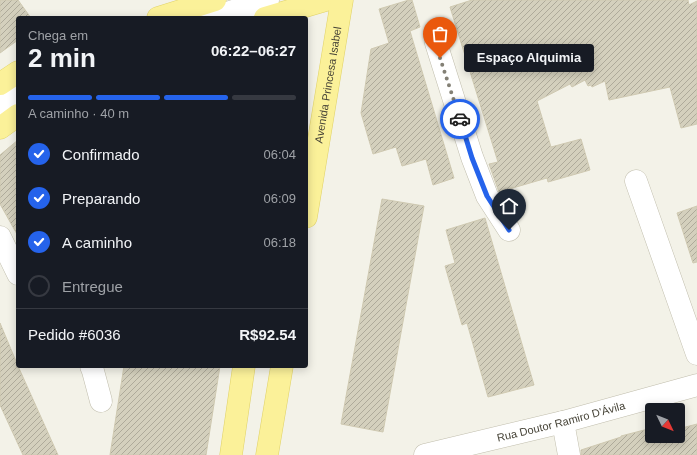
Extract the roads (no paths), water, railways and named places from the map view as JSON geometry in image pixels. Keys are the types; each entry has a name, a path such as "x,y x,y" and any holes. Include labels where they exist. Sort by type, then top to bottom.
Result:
{"main road":[{"path":"164,16 215,0"},
{"path":"272,16 326,0"},
{"name":"Avenida Princesa Isabel","path":"308,205 342,0"},
{"path":"0,84 16,73"},
{"path":"0,128 16,116"},
{"path":"231,455 244,368"},
{"path":"267,455 282,368"}],"street":[{"path":"217,16 268,0"},
{"path":"436,43 472,158 487,196 509,230"},
{"path":"0,107 16,95"},
{"path":"636,181 697,354"},
{"path":"0,237 16,270"},
{"path":"92,368 101,401"},
{"name":"Rua Doutor Ramiro D'Ávila","path":"425,455 563,422 697,385"},
{"path":"563,422 569,455"}],"place":[{"name":"Espaço Alquimia","path":"440,58"}]}
